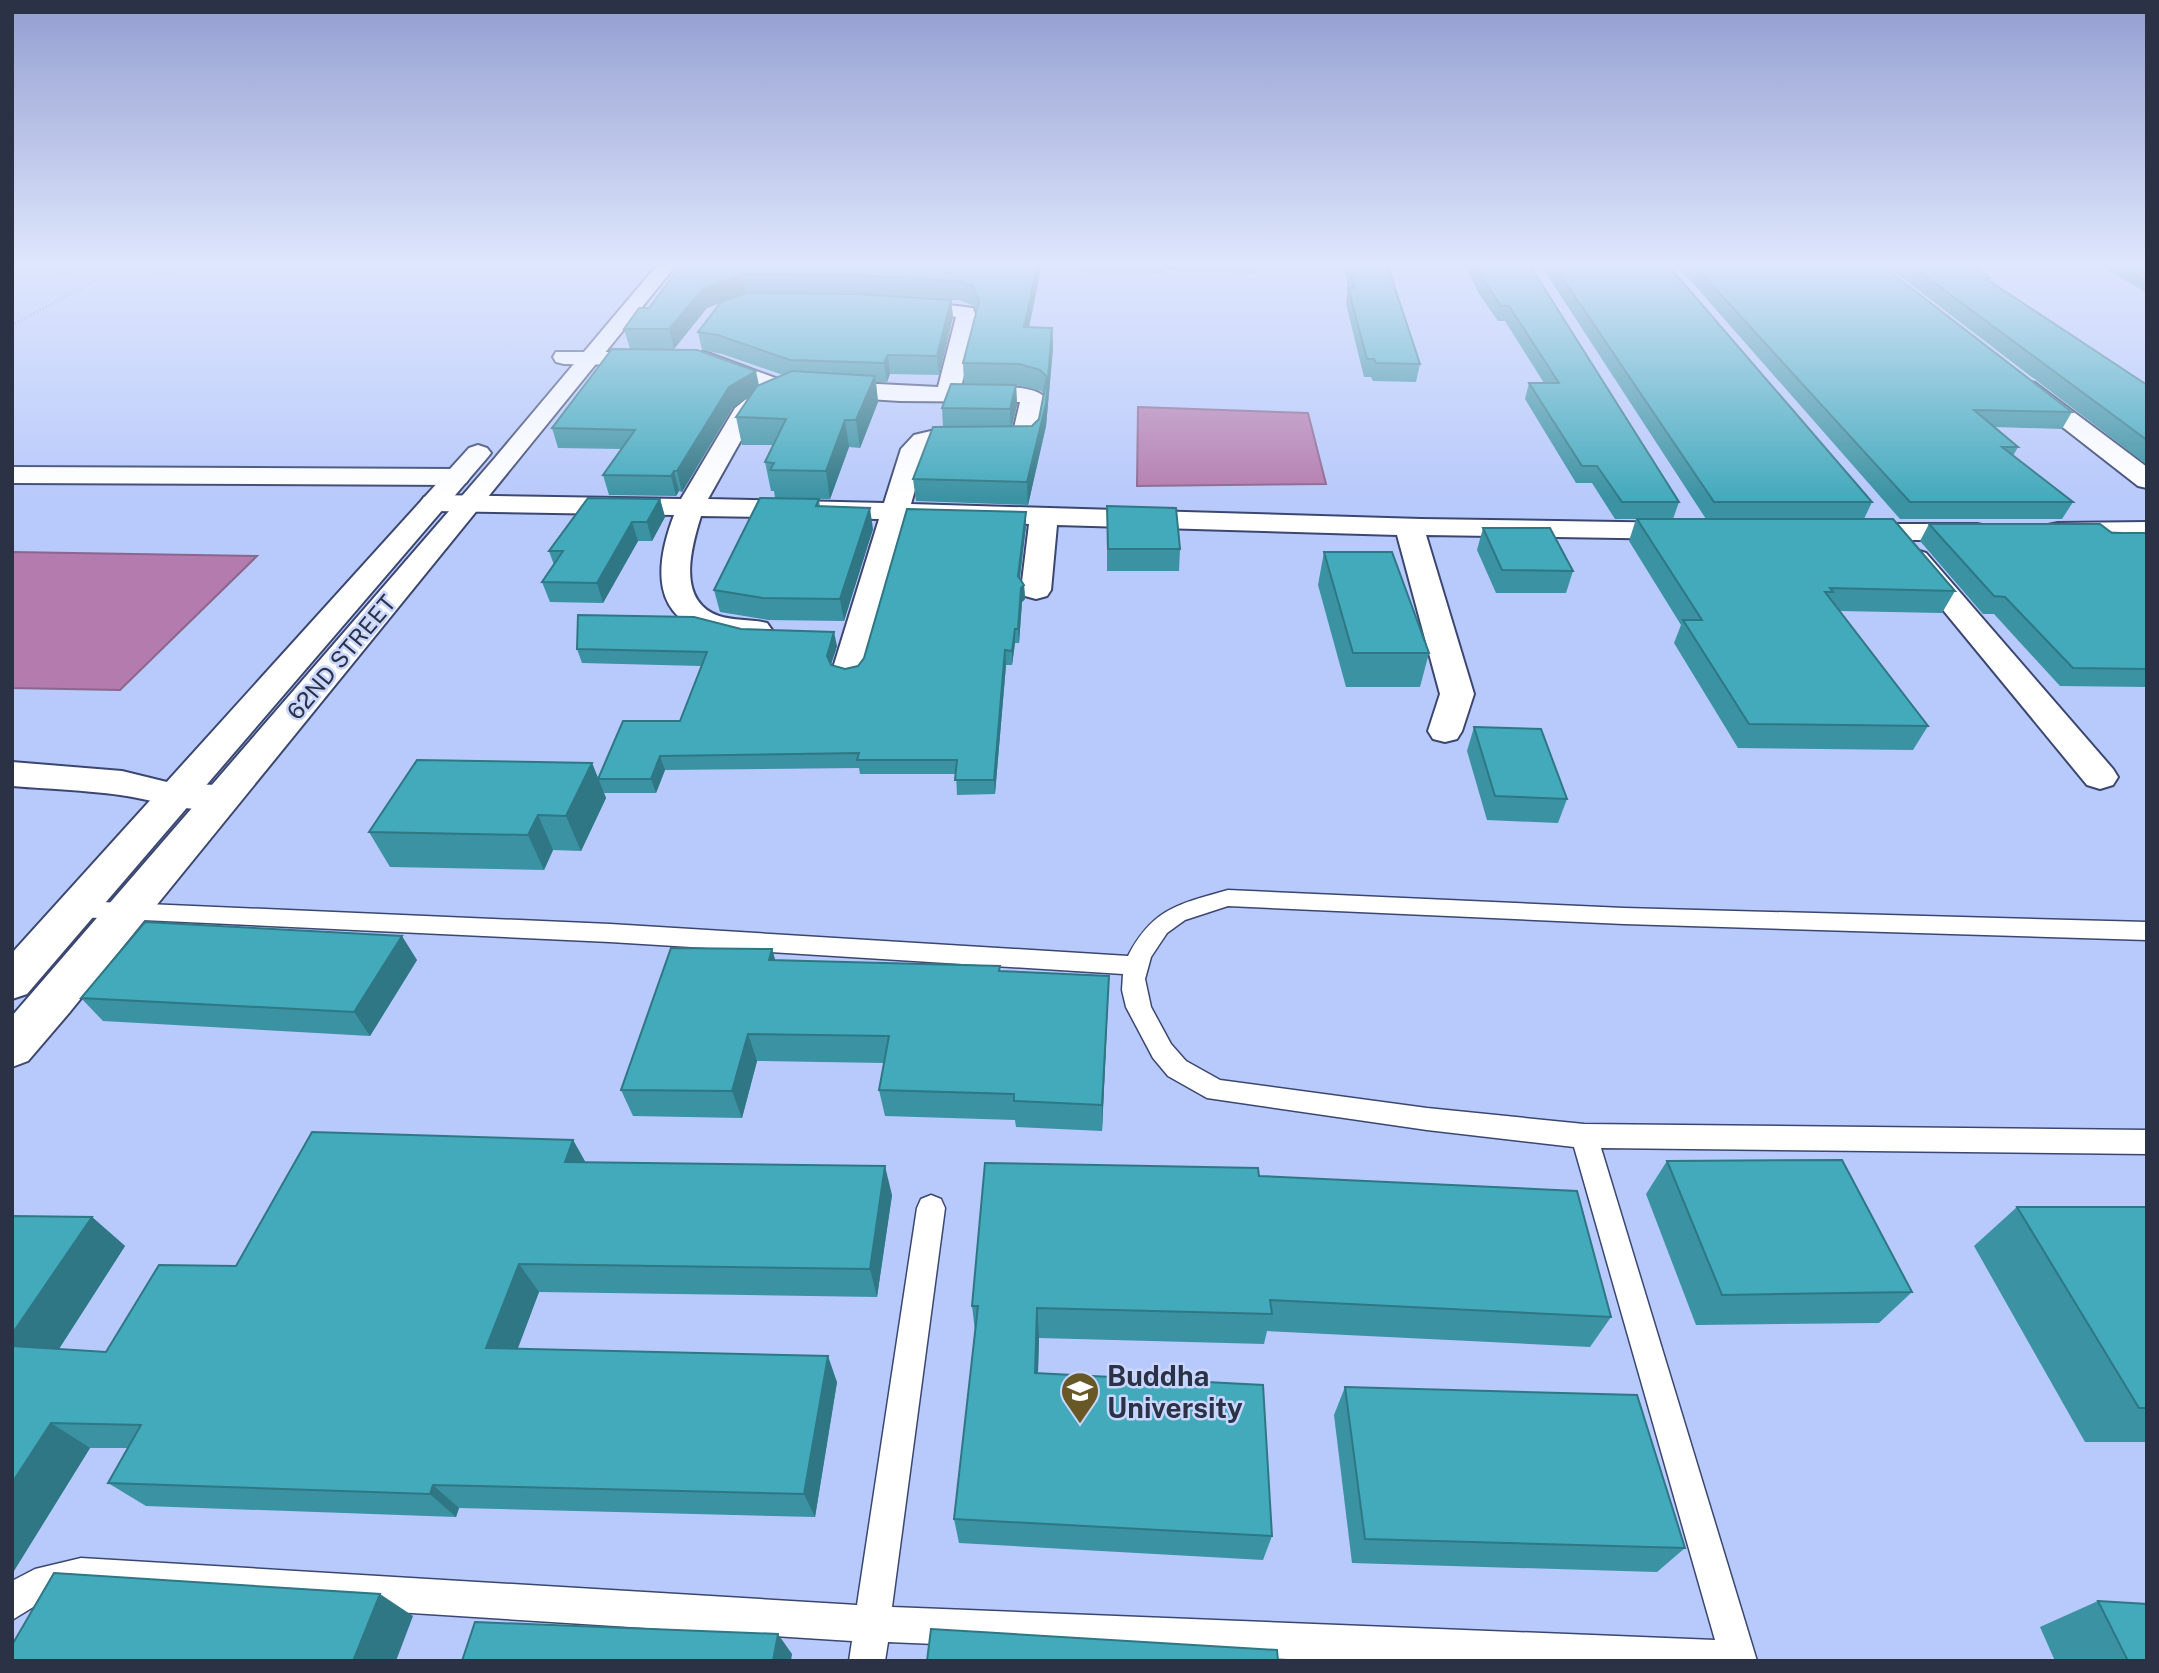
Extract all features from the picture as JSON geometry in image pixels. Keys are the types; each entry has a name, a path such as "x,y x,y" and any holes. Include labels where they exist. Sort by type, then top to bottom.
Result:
{"street":[{"name":"62ND STREET","path":"579,357 589,342"},
{"name":"62ND STREET","path":"12,1048 130,912 223,797 463,490 593,342"},
{"path":"683,358 694,342"},
{"path":"948,394 962,342"},
{"path":"579,357 683,358 718,363 773,385 793,388 1033,398 1025,439 923,440 914,449 894,512 846,633 848,671"},
{"path":"2007,372 2147,480"},
{"path":"780,632 732,628 692,614 679,599 676,553 689,507 744,413 753,405 793,388"},
{"path":"12,475 463,490 689,507 1409,527 1696,523"},
{"name":"62ND STREET","path":"12,982 434,503 463,490"},
{"path":"1867,501 2100,777"},
{"path":"1036,590 1044,517"},
{"path":"1409,527 1457,694 1445,732"},
{"path":"1828,532 2147,530"},
{"path":"12,774 122,783 176,796 223,797"}],"lane":[{"path":"2147,932 1638,916 1228,898 1176,915 1149,937 1137,966 1134,989 1144,1021 1167,1058 1188,1076 1216,1090 1415,1118 1584,1136 2147,1142"},
{"path":"78,909 623,934 1137,966"},
{"path":"12,1602 35,1587 81,1575 872,1624 1739,1660 1584,1136"},
{"path":"867,1661 932,1208"}],"shaded area":[{"path":"1138,407 1308,413 1326,484 1137,486"},
{"path":"12,552 257,556 120,690 12,688"}],"building":[{"path":"738,342 940,342 937,356 888,355 884,363 790,360"},
{"path":"968,342 1051,342 1046,404 1027,482 913,479 933,427 1032,426 1039,419 1047,377 1040,370 1019,364 963,363"},
{"path":"1362,342 1413,342 1420,364 1376,363 1374,359 1367,359"},
{"path":"1532,342 1578,342 1679,502 1622,502 1597,466 1582,466 1529,383 1559,383"},
{"path":"1606,342 1734,342 1872,502 1714,502"},
{"path":"1764,342 1981,342 2072,412 1974,410 2018,447 2002,447 2073,502 1910,502"},
{"path":"2015,342 2082,342 2147,385 2147,440"},
{"path":"612,349 697,350 756,371 729,387 677,471 671,476 603,475 635,430 552,428"},
{"path":"792,371 875,376 856,420 845,420 826,471 770,470 774,463 765,462 786,419 736,417 757,386"},
{"path":"951,384 1016,385 1010,409 942,408"},
{"path":"588,498 660,499 647,522 632,522 597,583 542,582 563,551 549,551"},
{"path":"760,498 819,499 816,506 870,508 840,599 763,598 714,590"},
{"path":"1107,506 1176,508 1180,549 1108,549"},
{"path":"907,509 1026,512 1018,576 1024,585 1021,588 1018,629 1015,629 1012,651 1005,650 994,780 955,780 957,760 857,760 859,753 660,756 651,779 598,779 623,721 680,721 707,652 577,649 578,615 694,617 741,629 834,632 827,656 831,665 845,669 858,666 864,658"},
{"path":"1637,519 1893,519 1955,591 1830,588 1833,592 1825,592 1928,726 1749,724 1683,620 1702,620"},
{"path":"1929,524 2100,524 2112,533 2147,533 2147,669 2073,668 2005,597 1994,596"},
{"path":"1483,528 1550,528 1573,571 1502,570"},
{"path":"1324,552 1392,552 1429,653 1353,653"},
{"path":"1474,727 1541,729 1567,799 1495,796"},
{"path":"417,760 592,763 566,816 538,815 528,835 369,832"},
{"path":"145,922 402,936 354,1012 81,998"},
{"path":"671,948 772,949 769,960 1000,966 999,971 1109,976 1102,1105 1014,1101 1014,1094 879,1090 889,1036 748,1034 732,1091 621,1090"},
{"path":"312,1132 573,1140 565,1162 885,1166 870,1269 519,1264 486,1348 828,1356 804,1494 433,1485 430,1494 108,1483 141,1425 51,1423 12,1483 12,1346 106,1352 159,1265 236,1266"},
{"path":"1842,1160 1912,1292 1722,1295 1667,1161"},
{"path":"985,1163 1258,1168 1259,1176 1577,1191 1611,1317 1270,1300 1272,1314 1037,1308 1035,1373 1263,1385 1272,1536 954,1519 978,1306 972,1306"},
{"path":"2017,1207 2147,1207 2147,1408 2139,1408"},
{"path":"12,1216 92,1217 12,1334"},
{"path":"1345,1387 1637,1395 1685,1548 1365,1539"},
{"path":"54,1573 380,1594 353,1661 12,1661 12,1645"},
{"path":"2098,1601 2147,1604 2147,1661 2128,1661"},
{"path":"475,1622 778,1634 773,1661 462,1661"},
{"path":"931,1629 1277,1650 1278,1661 927,1661"}],"place":[{"name":"Buddha University","path":"1080,1425"}]}
